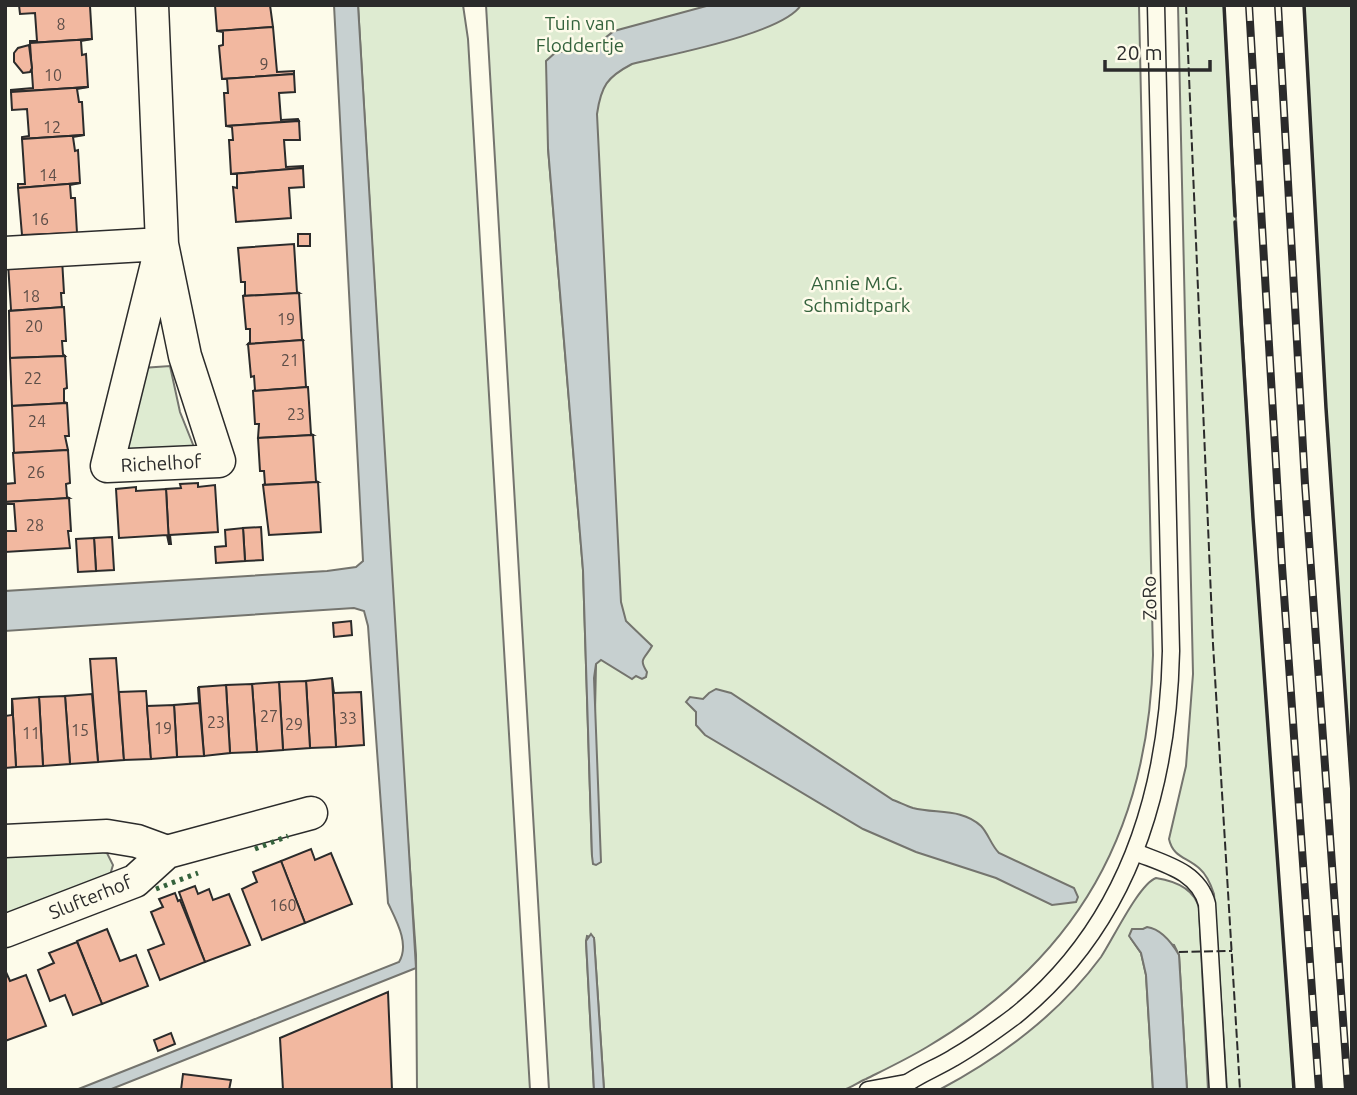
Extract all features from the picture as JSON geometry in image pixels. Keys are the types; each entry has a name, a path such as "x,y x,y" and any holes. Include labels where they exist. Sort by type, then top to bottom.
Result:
{"street":[{"name":"Richelhof","path":"152,5 162,244 185,356 219,461 107,466 162,244"},
{"path":"5,253 162,244"},
{"name":"Slufterhof","path":"5,931 135,881 167,852 311,813"},
{"path":"5,841 107,836 137,841 167,852"}],"lane":[{"name":"ZoRo","path":"867,1090 902,1086 972,1046 1034,1000 1072,957 1101,917 1135,852 1145,827 1160,771 1171,677 1156,5"},
{"path":"1135,852 1189,876 1197,882 1205,896 1218,1090"}],"green space":[{"path":"358,5 463,5 468,39 530,1090 417,1090 416,955"},
{"name":"Annie M.G. Schmidtpark","path":"486,5 1139,5 1153,655 1148,718 1137,778 1120,832 1095,883 1064,930 1025,973 980,1012 919,1051 842,1090 604,1090 594,938 587,936 594,1090 549,1090","holes":["548,107 596,664 592,856 583,570 548,148"]},
{"path":"1178,5 1224,5 1253,518 1294,1090 1227,1090 1214,894 1202,871 1177,854 1169,839 1186,766 1193,674"},
{"path":"1304,5 1352,5 1352,792 1326,408"},
{"path":"170,366 180,412 196,452 124,456 142,368"},
{"path":"87,847 107,853 113,865 110,875 5,917 5,853"},
{"path":"1156,878 1183,887 1193,895 1199,908 1208,1090 1187,1090 1179,955 1174,945 1132,940 1141,953 1146,975 1153,1090 939,1090 1007,1048 1047,1016 1101,957 1142,890"}],"shaded area":[{"path":"334,5 358,5 416,968 109,1090 76,1090 399,962 402,955 401,932 388,903 368,626 364,611 354,608 5,631 5,591 327,571 356,567 363,561"},
{"path":"710,5 801,5 790,15 749,34 632,64 607,83 597,114 621,602 626,621 652,646 644,659 647,672 642,679 636,676 632,679 601,660 596,664 594,678 601,862 596,865 593,864 592,856 583,570 548,148 546,61 556,52 588,51 614,31"},
{"path":"716,689 731,693 893,800 913,808 957,814 974,820 999,853 1074,888 1078,897 1076,902 1052,905 996,878 916,852 863,829 705,735 696,725 696,712 686,702 690,697 703,699"},
{"path":"1147,927 1169,941 1179,955 1187,1090 1153,1090 1146,975 1141,953 1129,936 1132,929"},
{"path":"591,934 594,938 604,1090 594,1090 586,941"}],"building":[{"path":"19,5 90,6 92,39 30,43 37,41 35,13 20,14"},
{"path":"215,5 270,5 273,27 217,31"},
{"path":"273,27 277,72 294,71 294,74 222,79 219,46 223,45 223,32 217,31"},
{"path":"92,39 81,41 82,55 86,54 88,87 11,92 33,88 30,43"},
{"path":"29,45 32,68 30,72 23,73 14,62 14,53 18,48"},
{"path":"294,74 295,92 279,93 281,120 299,121 226,126 224,93 228,93 227,79 222,79"},
{"path":"88,87 77,89 79,102 82,102 84,135 22,139 29,136 27,109 12,110 11,92"},
{"path":"299,121 300,140 284,140 286,167 303,168 231,174 229,140 233,140 232,127 226,126"},
{"path":"84,135 73,137 75,151 78,150 80,183 18,188 18,184 25,184 22,139"},
{"path":"303,168 304,187 289,188 291,218 236,222 233,187 237,188 237,174 231,174"},
{"path":"80,183 70,185 71,198 75,198 77,233 22,235 18,188"},
{"path":"298,234 310,234 310,246 298,246"},
{"path":"294,244 299,293 243,296 245,282 241,282 238,248"},
{"path":"62,259 64,293 61,293 64,307 9,311 8,263"},
{"path":"299,293 303,340 248,344 250,329 246,329 243,296"},
{"path":"64,307 66,341 62,341 65,356 10,358 9,311"},
{"path":"303,340 308,387 253,391 254,376 251,377 248,344"},
{"path":"65,356 67,388 64,389 64,402 67,403 12,406 10,358"},
{"path":"308,387 313,435 258,438 259,424 255,424 253,391"},
{"path":"67,403 69,436 65,436 68,450 14,453 12,406"},
{"path":"313,435 318,482 263,485 264,471 260,471 258,438"},
{"path":"68,450 70,483 66,484 69,498 5,502 5,484 15,483 13,453"},
{"path":"318,482 321,532 269,535 263,485"},
{"path":"198,483 198,487 215,485 218,532 170,535 169,544 166,489 181,488 180,484"},
{"path":"136,487 136,491 166,489 169,544 167,535 119,538 116,489"},
{"path":"69,498 70,548 5,552 5,531 16,531 14,504 5,502"},
{"path":"261,527 263,560 245,561 243,528"},
{"path":"243,528 245,561 216,563 215,547 226,546 225,530"},
{"path":"112,537 114,570 96,571 94,538"},
{"path":"94,538 96,571 78,572 76,539"},
{"path":"351,621 352,635 334,637 333,623"},
{"path":"116,658 124,760 98,762 90,659"},
{"path":"332,678 334,693 361,692 364,745 336,747"},
{"path":"332,678 336,747 310,748 306,681"},
{"path":"306,681 310,748 283,750 279,682"},
{"path":"279,682 283,750 257,752 252,684"},
{"path":"252,684 257,752 230,753 226,685"},
{"path":"226,685 230,753 204,756 199,687"},
{"path":"198,687 204,756 177,757 174,705 199,703"},
{"path":"146,691 151,759 124,760 119,692"},
{"path":"92,694 98,762 70,764 65,696"},
{"path":"65,696 70,764 43,766 39,697"},
{"path":"39,697 43,766 16,767 12,699"},
{"path":"12,699 16,767 5,768 5,716 12,715"},
{"path":"174,705 177,757 151,759 147,706"},
{"path":"311,849 315,860 331,853 352,904 305,923 281,861"},
{"path":"281,861 305,923 262,940 242,889 257,882 253,872"},
{"path":"195,886 198,894 209,889 213,900 229,894 250,945 205,962 179,892"},
{"path":"175,893 205,962 160,980 148,950 164,944 151,912 163,907 159,899"},
{"path":"107,929 120,961 136,955 148,986 102,1004 77,941"},
{"path":"77,942 102,1004 73,1015 65,995 50,1001 38,970 54,963 49,953"},
{"path":"5,970 10,981 26,975 46,1026 5,1041"},
{"path":"388,992 392,1090 283,1090 280,1038"},
{"path":"171,1033 175,1044 158,1051 154,1040"},
{"path":"183,1074 231,1080 229,1090 181,1090"}],"railway":[{"path":"1249,5 1282,566 1319,1090"},
{"path":"1278,5 1305,484 1348,1090"}],"hedge":[{"path":"255,849 288,836"},
{"path":"156,889 198,873"}],"fence":[{"path":"1186,5 1213,644 1240,1090"},
{"path":"1179,952 1232,951"}],"wall":[{"path":"1224,5 1235,216"},
{"path":"1304,5 1326,408 1352,792"},
{"path":"1235,222 1253,518 1294,1090"}],"park label":[{"name":"Tuin van Floddertje","path":"580,34"}]}
